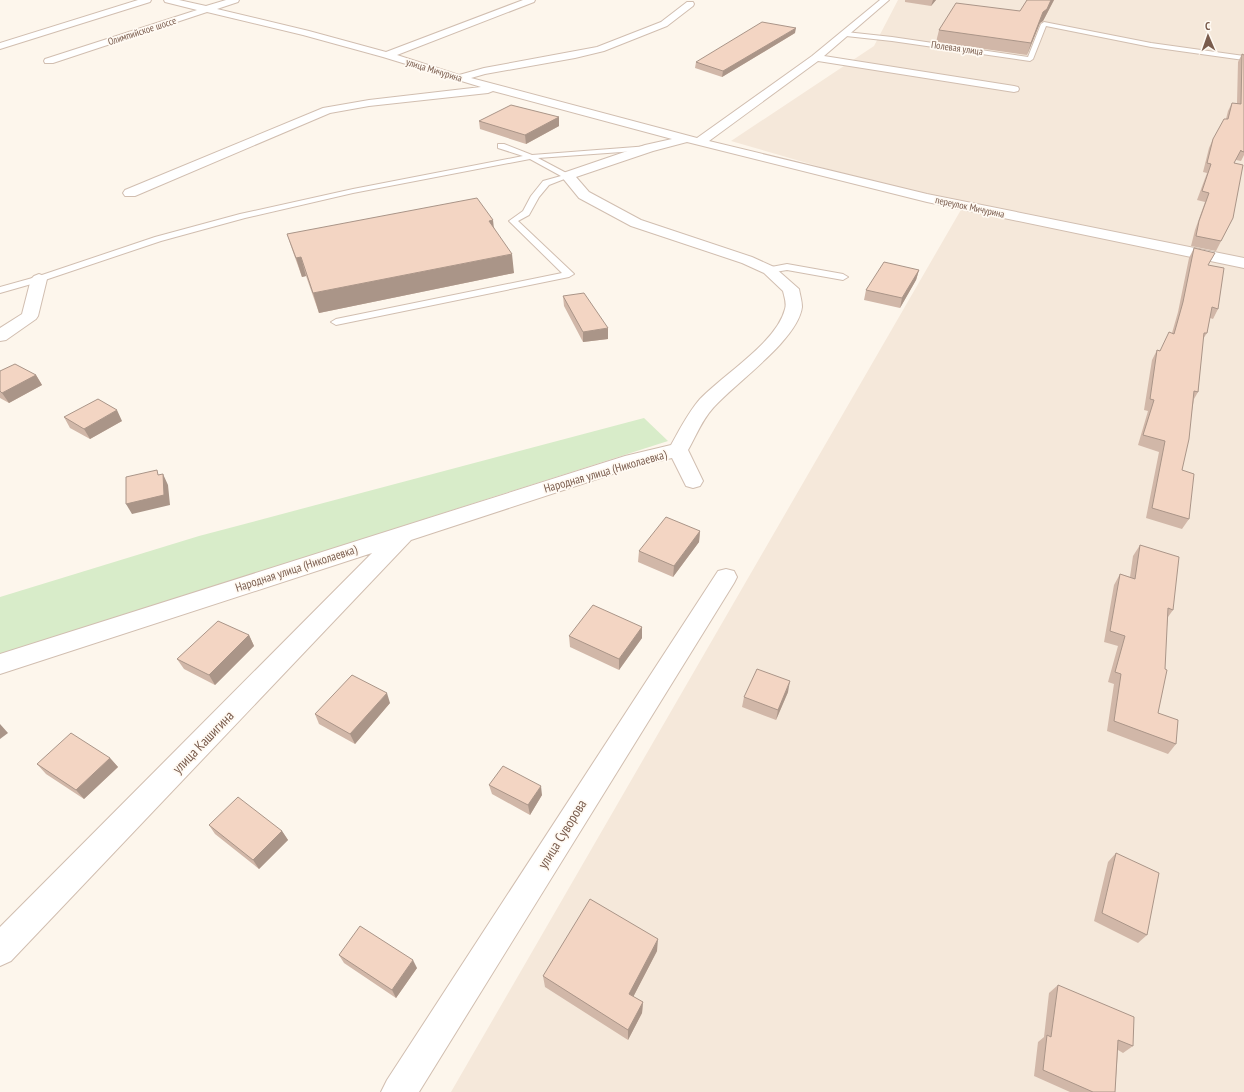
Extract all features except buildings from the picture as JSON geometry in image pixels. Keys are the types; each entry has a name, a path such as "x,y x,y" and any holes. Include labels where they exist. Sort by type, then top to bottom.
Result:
{"street":[{"path":"0,46 147,0"},
{"name":"улица Мичурина","path":"168,0 205,10 306,32 387,55 458,78 693,140"},
{"name":"Олимпийское шоссе","path":"49,61 235,0"},
{"path":"387,55 530,0"},
{"path":"568,176 649,148 693,140 816,58 885,0"},
{"path":"458,78 484,71 560,58 600,49 664,24 690,4"},
{"path":"7,33 26,38"},
{"path":"816,58 1014,89"},
{"path":"130,194 327,110 369,103 483,92 495,88"},
{"name":"переулок Мичурина","path":"693,140 927,198 1244,263"},
{"name":"Народная улица (Николаевка)","path":"0,664 632,461 678,450 692,424 707,403 765,350 786,327 794,309 791,289 769,270 747,260 636,224 584,195 568,176"},
{"path":"0,336 30,316 39,279"},
{"path":"678,450 693,481"},
{"name":"улица Кашигина","path":"0,950 405,533"},
{"name":"улица Суворова","path":"399,1092 726,576"}],"lane":[{"name":"Полевая улица","path":"846,34 1030,58 1044,24 1151,45 1244,58"},
{"path":"501,146 531,158 568,176"},
{"path":"0,290 39,279 158,239 242,216 353,191 531,158 649,148"},
{"path":"336,322 569,274 513,221 526,213 535,196 546,183 568,176"},
{"path":"769,270 788,267 843,277"}],"shaded area":[{"path":"898,0 1244,0 1244,1092 451,1092 962,208 731,141 874,46"}],"green space":[{"path":"644,418 668,441 0,655 0,597 199,536"}]}
